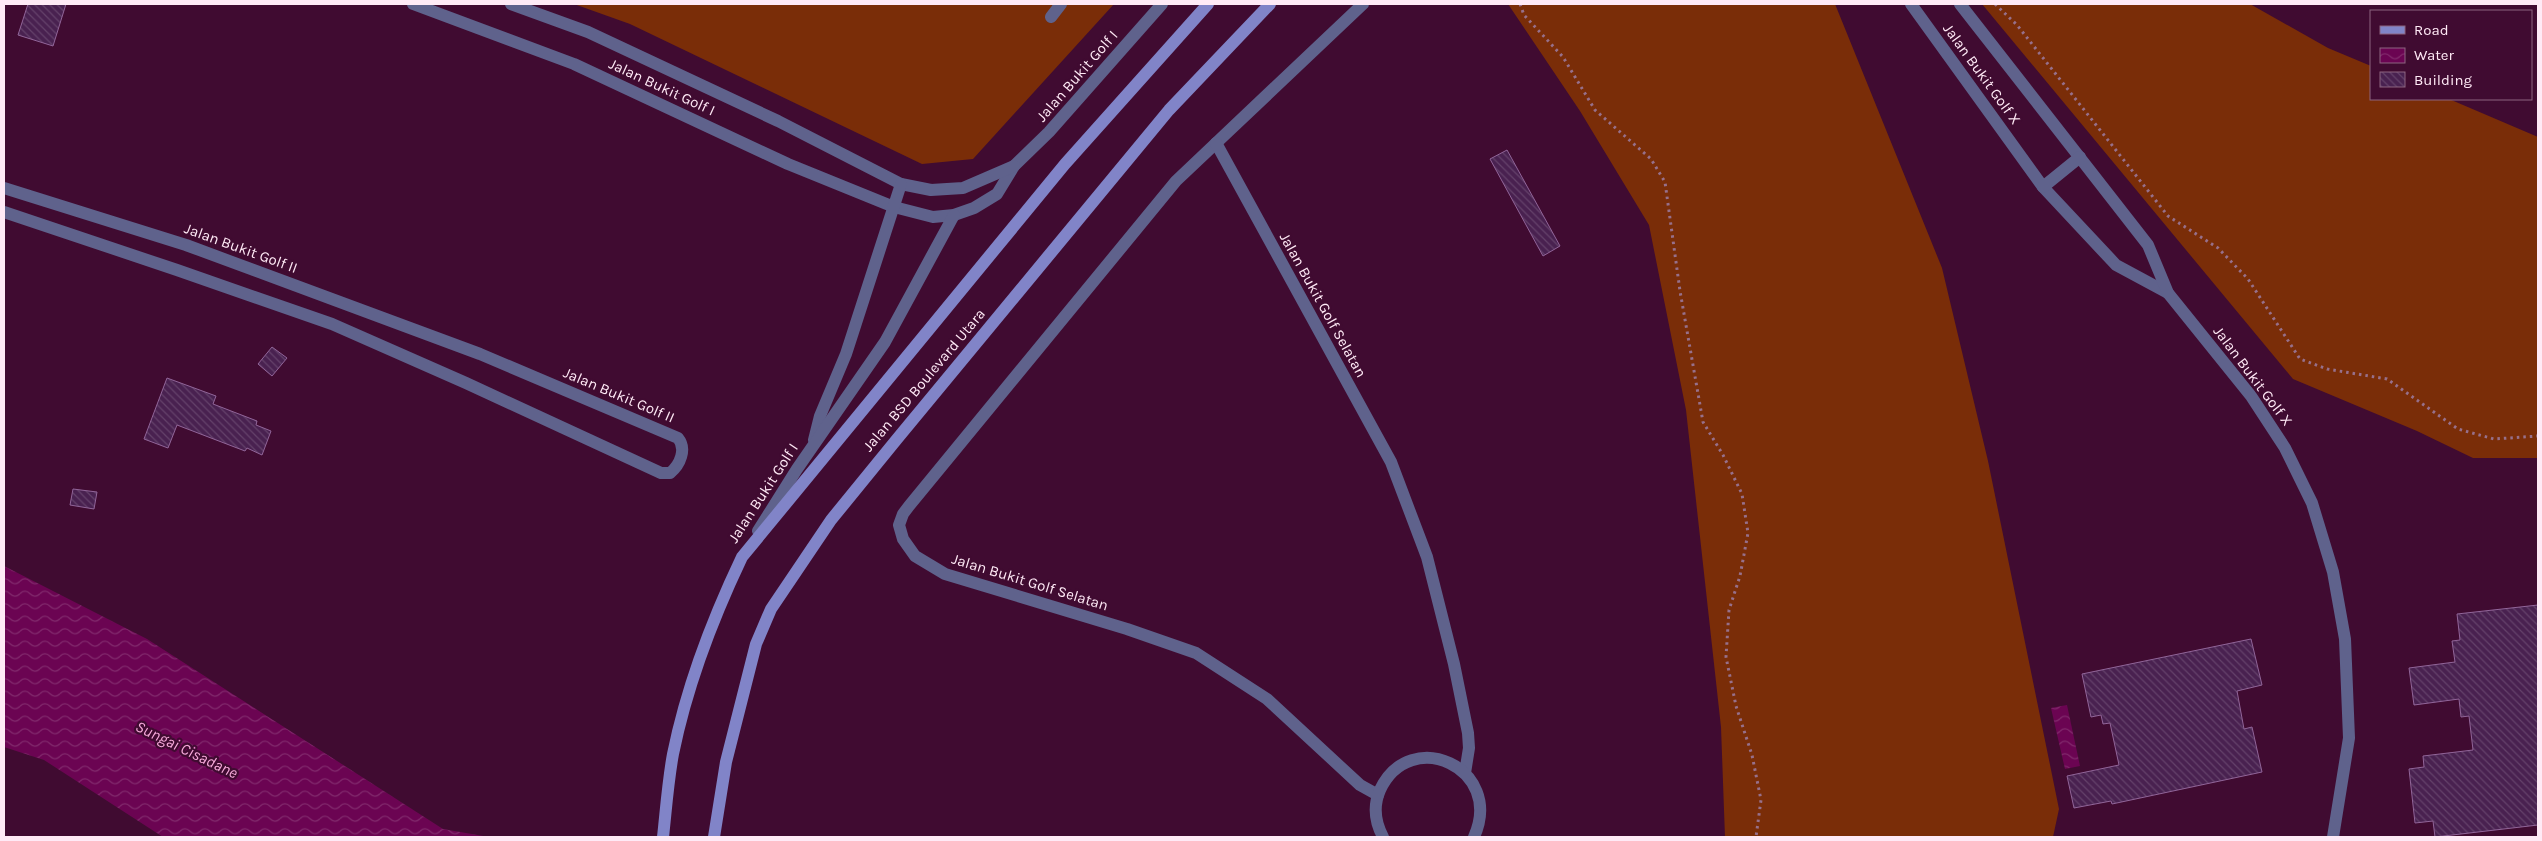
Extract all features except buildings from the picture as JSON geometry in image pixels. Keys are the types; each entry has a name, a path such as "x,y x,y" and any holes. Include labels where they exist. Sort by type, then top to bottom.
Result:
{"main road":[{"name":"Jalan BSD Boulevard Utara","path":"663,837 673,754 698,660 719,605 742,557 1065,164 1208,4"},
{"name":"Jalan BSD Boulevard Utara","path":"714,837 726,762 756,644 771,609 831,520 1169,110 1270,4"}],"street":[{"name":"Jalan Bukit Golf I","path":"413,4 574,64 788,164 894,207 933,217 954,215 974,208 996,194 1014,166 1049,132 1162,4"},
{"name":"Jalan Bukit Golf I","path":"512,4 596,36 778,121 901,184 931,190 963,188 1014,166"},
{"path":"1045,4 1056,10"},
{"name":"Jalan Bukit Golf Selatan","path":"1364,4 1176,181 902,514 899,525 900,533 915,556 945,574 1127,629 1196,653 1267,699 1348,775 1360,785 1378,795"},
{"name":"Jalan Bukit Golf X","path":"1911,4 2044,187 2116,265 2168,293"},
{"name":"Jalan Bukit Golf X","path":"1960,4 2148,245 2168,293 2251,396 2285,448 2312,503 2333,572 2345,638 2349,738 2333,837"},
{"name":"Jalan Bukit Golf Selatan","path":"1216,144 1391,462 1427,557 1454,664 1468,733 1469,748 1465,772"},
{"path":"2044,187 2080,157"},
{"name":"Jalan Bukit Golf I","path":"812,447 820,416 846,354 901,184"},
{"name":"Jalan Bukit Golf II","path":"4,188 186,245 480,354 678,438 682,448 680,460 670,473 661,473 466,383 332,324 4,212"},
{"name":"Jalan Bukit Golf I","path":"742,557 812,447 885,342 954,215"},
{"path":"1383,837 1376,818 1378,795 1392,772 1415,759 1442,760 1465,772 1478,792 1481,804 1480,821 1474,837"}],"path":[{"path":"1520,4 1524,14 1564,57 1595,110 1651,159 1665,182 1680,291 1703,422 1723,455 1742,494 1748,533 1740,576 1729,610 1726,657 1736,706 1752,755 1761,800 1756,837"},
{"path":"1996,4 2016,25 2168,216 2218,248 2248,279 2300,359 2327,369 2387,379 2458,430 2494,439 2538,436"}],"shaded area":[{"path":"574,4 1114,4 973,159 922,164 630,24"},
{"path":"1508,4 1835,4 1942,268 1988,461 2059,809 2053,837 1725,837 1721,727 1686,410 1649,225 1580,111"},
{"path":"1982,4 2250,4 2328,48 2370,66 2370,100 2451,100 2538,137 2538,458 2473,458 2417,431 2293,379"}],"water":[{"name":"Sungai Cisadane","path":"4,566 147,639 443,829 489,837 163,837 44,760 4,747"},
{"path":"2067,705 2080,766 2065,769 2051,708"}]}
